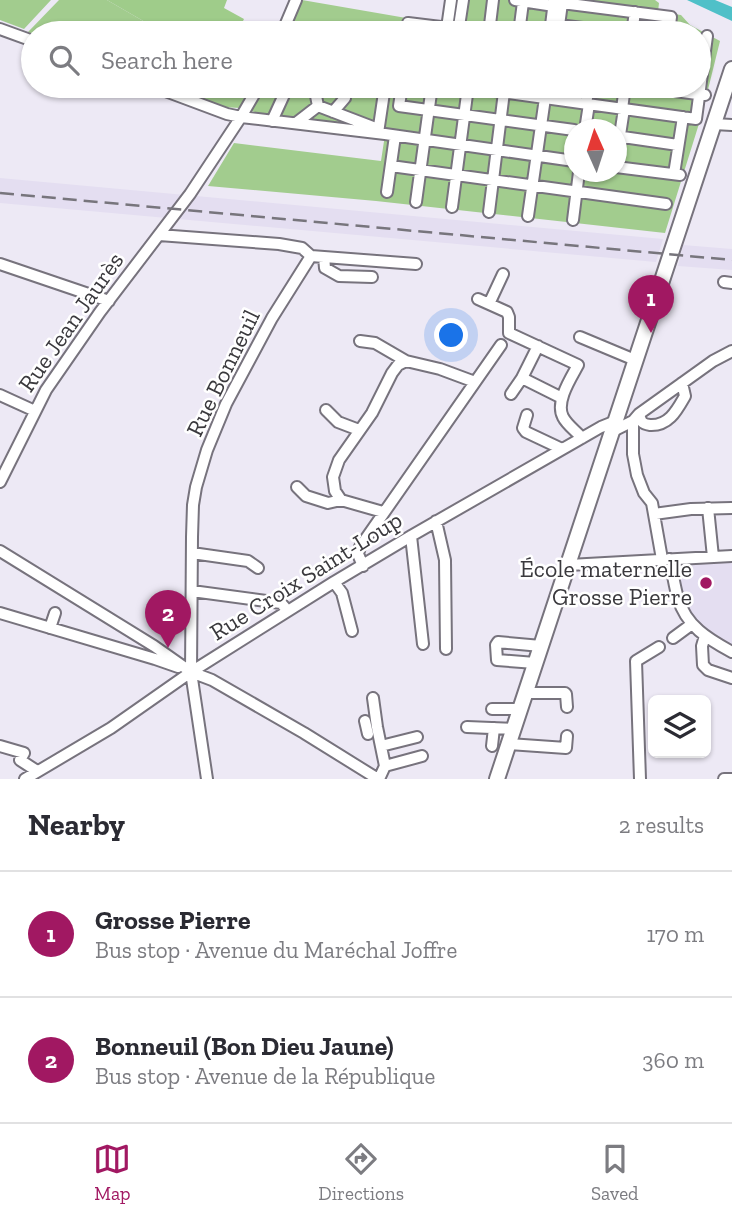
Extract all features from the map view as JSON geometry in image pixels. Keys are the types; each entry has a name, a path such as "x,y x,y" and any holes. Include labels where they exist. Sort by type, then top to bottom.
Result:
{"main road":[{"path":"497,779 732,69"}],"street":[{"path":"287,21 296,0"},
{"path":"447,21 451,0"},
{"path":"460,21 463,0"},
{"path":"491,21 494,0"},
{"path":"519,21 519,1 554,4"},
{"path":"557,21 562,2 671,17 670,21"},
{"path":"597,21 599,7"},
{"path":"634,21 635,12"},
{"path":"0,29 21,37"},
{"path":"184,98 242,117 384,133 564,160"},
{"name":"Rue Jean Jaurès","path":"0,482 46,390 190,194 252,98"},
{"path":"272,121 283,98"},
{"path":"316,98 318,106"},
{"path":"333,112 345,98"},
{"path":"384,98 384,133 391,166 387,192"},
{"path":"400,98 399,106 564,129"},
{"path":"416,202 430,98"},
{"path":"452,207 465,115 464,98"},
{"path":"489,212 500,120 507,98"},
{"path":"528,216 544,98"},
{"path":"558,98 696,119 701,98"},
{"path":"586,119 588,98"},
{"path":"621,119 624,98"},
{"path":"659,114 661,98"},
{"path":"296,123 318,106"},
{"path":"318,106 384,133"},
{"path":"627,168 677,175 683,117"},
{"path":"714,124 732,125"},
{"path":"627,138 678,145"},
{"path":"391,166 667,204"},
{"path":"573,220 578,182"},
{"path":"159,235 279,244 302,248 311,256 416,264"},
{"name":"Rue Bonneuil","path":"207,779 191,672 193,505 200,476 226,404 272,318 311,256"},
{"path":"324,257 325,268 339,276 372,276"},
{"path":"0,264 109,301"},
{"path":"489,304 503,274"},
{"path":"363,566 358,554 360,547 507,336 507,312 478,299"},
{"path":"507,336 538,346 578,365 562,398 561,414 582,438"},
{"path":"580,337 635,360"},
{"path":"360,341 375,344 406,361 440,369 475,382"},
{"path":"511,394 522,379 538,346"},
{"name":"Rue Croix Saint-Loup","path":"24,779 110,728 191,672 334,582 601,427 615,426 636,417 713,360 732,351"},
{"path":"341,500 335,491 333,477 339,460 372,413 392,373 398,365 406,361"},
{"path":"522,379 562,398"},
{"path":"622,406 645,424 667,422 685,396 682,383"},
{"path":"0,395 35,411"},
{"path":"326,410 338,422 359,430"},
{"path":"527,415 523,428 526,432 562,449"},
{"path":"636,417 633,454 637,475 644,493 652,503 680,604 691,624 732,652"},
{"path":"296,487 306,496 328,503 341,500 383,512"},
{"path":"708,508 713,556"},
{"path":"654,514 691,509 732,508"},
{"path":"436,521 445,560 446,649"},
{"path":"411,536 423,644"},
{"path":"0,551 154,646 191,672"},
{"path":"192,552 248,561 258,568"},
{"path":"569,565 732,556"},
{"path":"334,582 342,593 352,631"},
{"path":"192,591 281,603 288,611"},
{"path":"50,628 55,613"},
{"path":"0,614 155,659 212,680 304,733 365,775 379,779 385,766 381,746 369,728 373,698"},
{"path":"673,638 691,624"},
{"path":"705,636 702,646 703,665 713,673 732,678"},
{"path":"536,663 497,660 496,645 498,642 541,646"},
{"path":"639,779 636,661 659,647"},
{"path":"525,693 565,693 567,706"},
{"path":"492,709 520,709"},
{"path":"467,727 494,728 511,737 566,748 567,736"},
{"path":"492,746 494,728"},
{"path":"381,746 417,737"},
{"path":"0,746 22,747 20,760 37,771"},
{"path":"385,766 422,756"},
{"path":"724,779 732,779"}],"shaded area":[{"path":"0,178 663,239 656,262 0,203"},
{"path":"683,245 732,249 732,270 678,266"},
{"path":"732,560 732,646 698,623 688,611 681,597 677,563"}],"green space":[{"path":"0,0 51,0 31,21 21,21 21,28 0,20"},
{"path":"59,0 107,0 143,21 39,21"},
{"path":"107,0 227,0 224,8 244,19 243,21 143,21"},
{"path":"302,0 424,21 292,21"},
{"path":"445,0 655,0 659,3 658,12 681,15 686,21 442,21"},
{"path":"711,36 720,41 711,78"},
{"path":"199,98 244,98 240,108 223,107"},
{"path":"257,98 706,98 665,233 376,201 208,186 234,143 381,161 386,128 251,111"}],"water":[{"path":"687,0 715,0 732,7 732,21"}],"railway":[{"path":"0,193 732,260"}],"place":[{"name":"Grosse Pierre","path":"651,333"},
{"name":"École maternelle Grosse Pierre","path":"706,583"},
{"name":"Bonneuil (Bon Dieu Jaune)","path":"168,648"}]}
